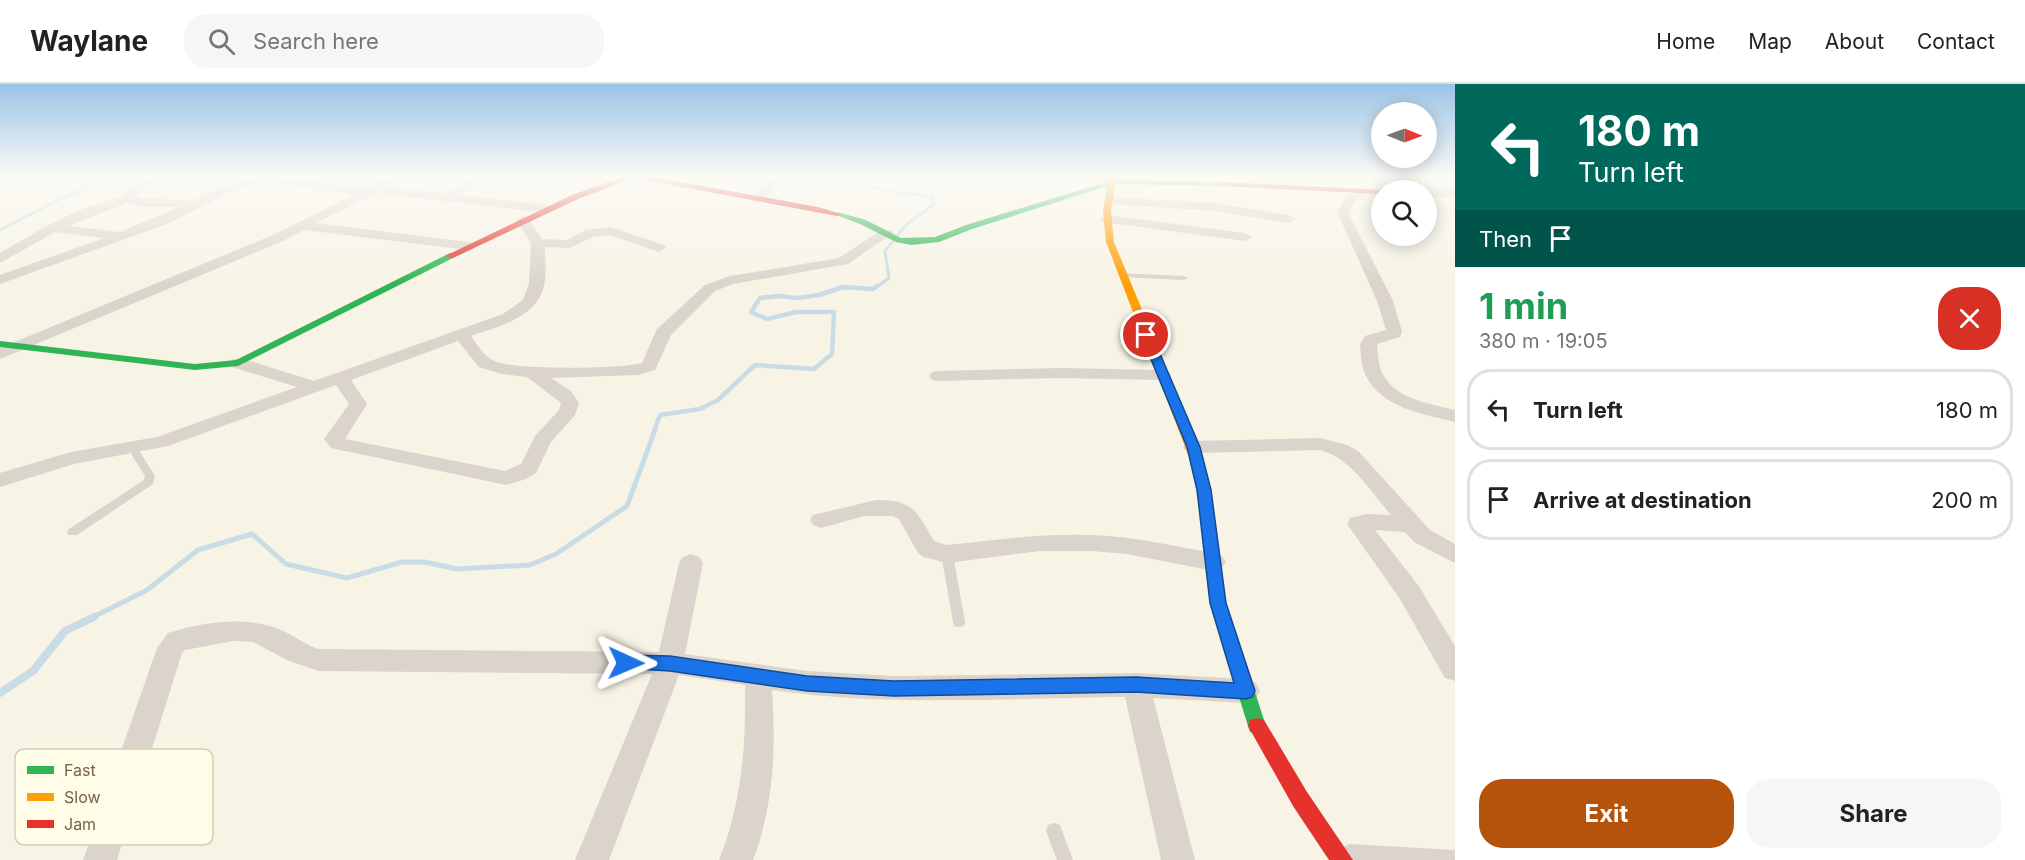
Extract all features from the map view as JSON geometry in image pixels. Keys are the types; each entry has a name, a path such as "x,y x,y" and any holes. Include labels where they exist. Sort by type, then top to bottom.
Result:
{"street":[{"path":"0,259 53,228 87,212"},
{"path":"0,280 170,218 179,212"},
{"path":"0,354 304,226 330,212"},
{"path":"0,344 195,367 238,363 468,246 542,212"},
{"path":"828,212 842,215 893,236 925,242 1018,212"},
{"path":"1108,212 1110,242 1193,447 1204,490 1218,603 1257,728 1300,799 1340,856"},
{"path":"1247,212 1289,219"},
{"path":"1343,212 1385,301 1394,331 1394,333 1371,340 1368,344 1370,364 1375,376 1389,392 1405,401 1455,416"},
{"path":"1107,219 1245,237"},
{"path":"0,480 70,458 132,449 161,442 509,317 530,302 537,284 538,243 523,220"},
{"path":"304,226 468,246"},
{"path":"53,228 124,235"},
{"path":"538,243 570,244 599,230 611,231 659,248"},
{"path":"462,335 473,352 491,367 505,371 622,371 649,366 663,333 710,288 730,280 791,272 843,261 893,236"},
{"path":"238,363 316,387"},
{"path":"340,378 358,404 334,439 338,444 506,478 529,468 542,440 568,411 570,403 564,395 530,371"},
{"path":"938,376 1060,373 1162,375"},
{"path":"1193,447 1311,444 1335,446 1351,456 1422,536 1455,554"},
{"path":"821,520 860,509 883,508 902,511 907,514 926,547 932,551 947,554 1040,543 1092,543 1128,546 1214,562"},
{"path":"1410,524 1366,522 1358,524 1409,592 1455,670"},
{"path":"592,860 670,663 691,563"},
{"path":"137,749 170,648 174,643 183,639 233,631 253,632 272,638 296,652 318,660 670,663 807,683 894,688 1136,685 1246,691"},
{"path":"736,860 748,832 759,781 761,742 758,676"},
{"path":"1136,685 1178,860"},
{"path":"100,860 105,845"}],"lane":[{"path":"1123,275 1184,278"},
{"path":"73,532 148,482 150,476 132,449"},
{"path":"947,554 959,622"},
{"path":"1054,831 1065,860"},
{"path":"1340,856 1455,858"}],"waterway":[{"path":"0,230 34,212"},
{"path":"875,288 889,278 885,251 906,225 923,212"},
{"path":"654,431 660,415 700,409 718,400 755,365 814,369 832,354 834,312 796,312 767,319 751,312 760,298 779,296 797,298 819,295 843,287 873,289 877,286"},
{"path":"841,288 854,288"},
{"path":"91,618 147,590 198,550 252,534 286,564 347,578 402,562 425,562 457,569 530,565 556,554 627,506 655,430"},
{"path":"0,693 33,671 65,631 94,617"}],"traffic: fast":[{"path":"837,214 863,222 899,240 911,242 936,240 1016,212"},
{"path":"0,344 195,367 238,363 450,256"},
{"path":"1196,457 1204,490 1218,603 1257,726"}],"traffic: slow":[{"path":"1107,212 1110,242 1196,457"}],"traffic: jam":[{"path":"450,256 543,212"},
{"path":"830,212 837,214"},
{"path":"1257,726 1300,799 1342,860"}],"route":[{"path":"626,663 670,663 807,683 894,688 1136,685 1246,691 1218,603 1204,490 1193,447 1146,335"}]}
